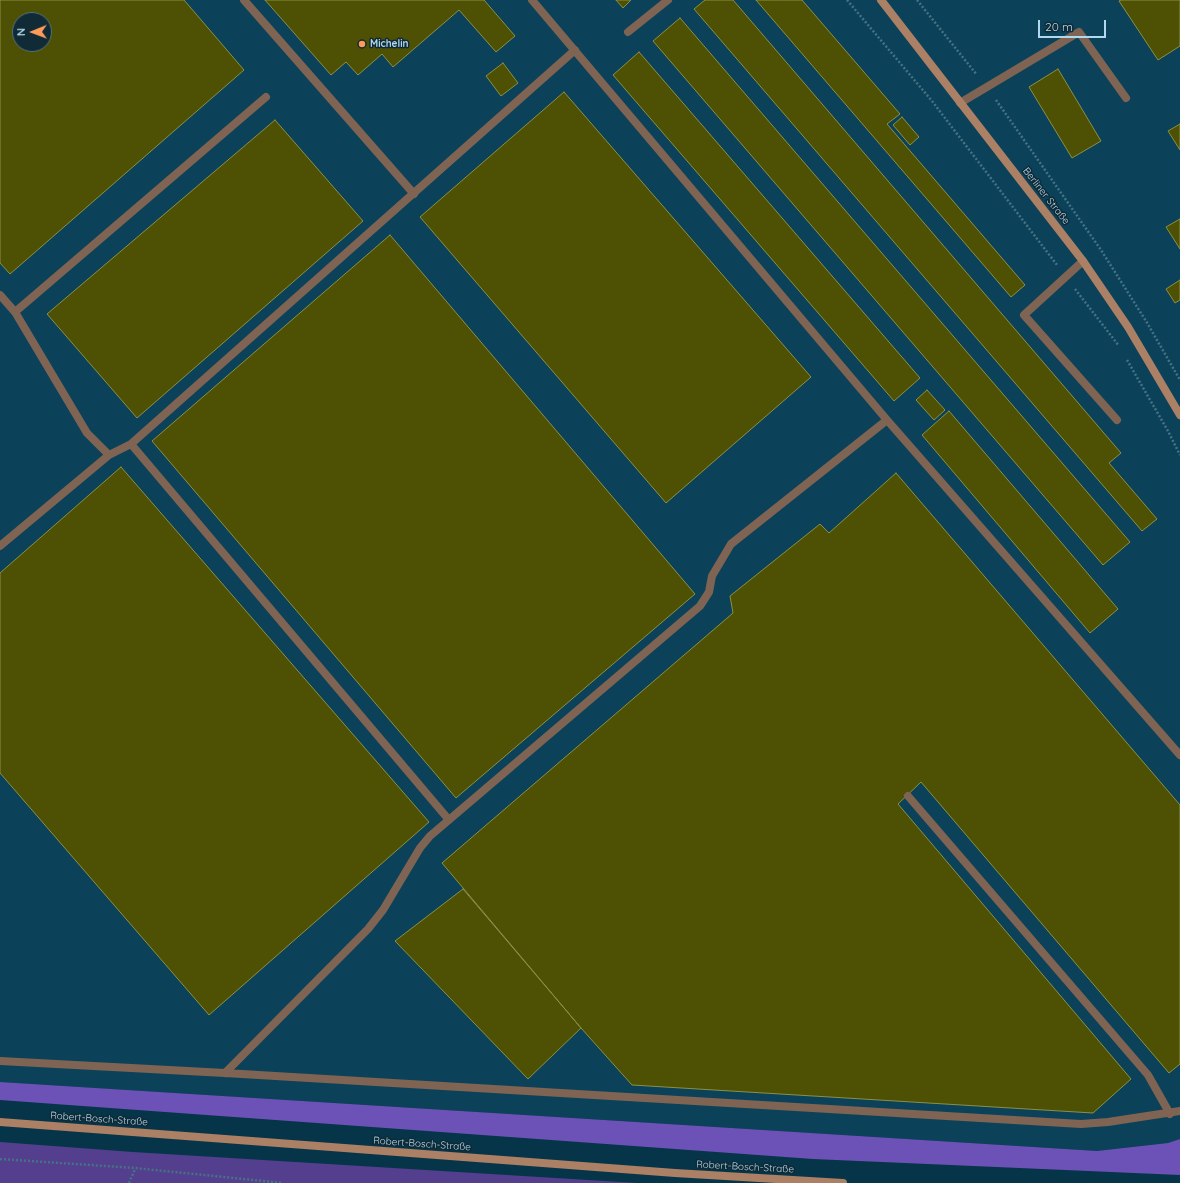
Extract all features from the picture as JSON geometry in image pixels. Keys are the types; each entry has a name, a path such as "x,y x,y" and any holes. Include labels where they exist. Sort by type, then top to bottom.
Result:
{"main road":[{"name":"Berliner Straße","path":"881,0 1083,261 1128,327 1180,416"},
{"name":"Robert-Bosch-Straße","path":"0,1122 675,1173 843,1183"}],"lane":[{"path":"244,0 414,194"},
{"path":"532,0 887,420 1180,755"},
{"path":"628,32 668,0"},
{"path":"960,103 1079,32 1126,98"},
{"path":"0,546 109,454 131,444 575,50"},
{"path":"15,312 266,97"},
{"path":"1083,261 1024,315 1116,420"},
{"path":"0,295 15,312 87,433 109,454"},
{"path":"225,1073 368,929 383,910 420,848 449,820 700,606 709,592 712,576 731,544 739,536 887,420"},
{"path":"131,444 449,820"},
{"path":"908,796 1148,1075 1170,1114"},
{"path":"0,1062 225,1073 1081,1124 1170,1114 1180,1111"}],"path":[{"path":"847,0 932,101 1122,352"},
{"path":"916,0 987,87 1101,250 1146,321 1180,380"},
{"path":"1126,358 1180,455"},
{"path":"0,1159 135,1168 283,1183"},
{"path":"129,1183 135,1168"}],"shaded area":[{"path":"0,0 1180,0 1180,1139 1168,1143 1097,1151 0,1082"},
{"path":"0,1082 1097,1151 1168,1143 1180,1139 1180,1175 813,1159 0,1100"},
{"path":"0,1142 133,1152 637,1183 0,1183"}],"building":[{"path":"0,0 184,0 244,70 10,274 0,263"},
{"name":"Michelin","path":"265,0 484,0 515,36 496,52 459,10 393,67 382,54 358,75 346,62 331,75"},
{"path":"616,0 631,0 623,8"},
{"path":"705,0 733,0 1121,453 1109,463 1157,519 1142,531 694,9"},
{"path":"756,0 802,0 900,114 887,124 1025,285 1011,297"},
{"path":"1180,0 1180,46 1158,60 1119,1"},
{"path":"680,18 1130,542 1103,565 653,41"},
{"path":"639,52 920,378 894,401 613,75"},
{"path":"503,63 518,83 501,96 486,76"},
{"path":"1058,69 1101,141 1072,158 1029,87"},
{"path":"564,92 811,377 666,503 420,217"},
{"path":"902,117 919,137 910,145 893,125"},
{"path":"275,120 363,221 137,418 47,314"},
{"path":"1180,124 1180,150 1168,131"},
{"path":"1180,219 1180,249 1166,227"},
{"path":"390,235 695,594 456,798 152,441"},
{"path":"1180,280 1180,300 1175,303 1166,289"},
{"path":"927,390 945,410 934,420 916,400"},
{"path":"949,411 1118,609 1090,633 922,435"},
{"path":"121,467 429,822 209,1015 0,773 0,573"},
{"path":"896,473 1180,805 1180,1064 1169,1073 921,782 898,804 1131,1079 1093,1113 632,1085 581,1028 442,863 733,613 730,596 820,524 829,533"},
{"path":"463,889 581,1028 528,1079 395,941"}],"place":[{"name":"Michelin","path":"362,44"}]}
